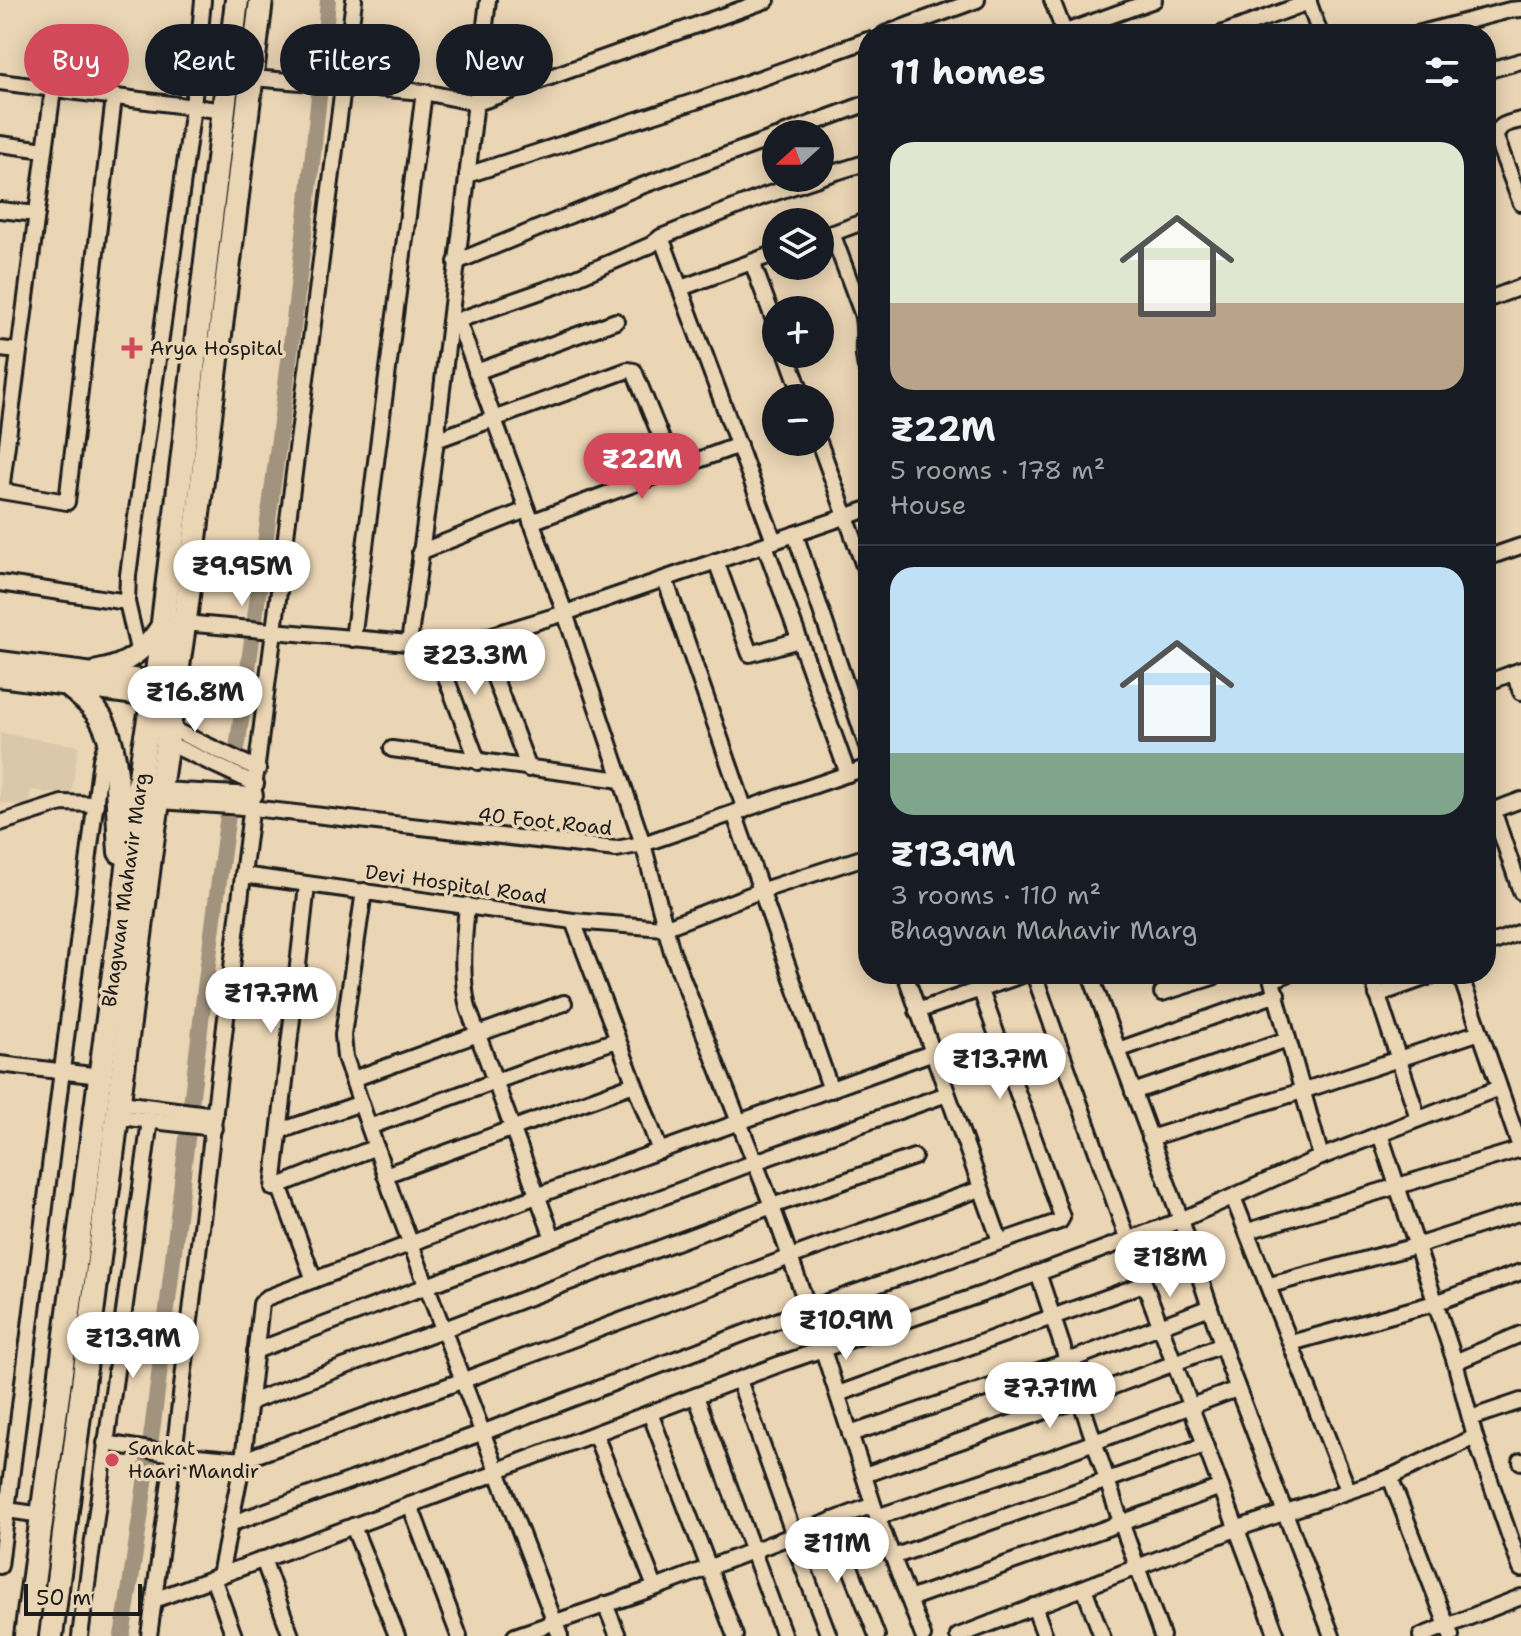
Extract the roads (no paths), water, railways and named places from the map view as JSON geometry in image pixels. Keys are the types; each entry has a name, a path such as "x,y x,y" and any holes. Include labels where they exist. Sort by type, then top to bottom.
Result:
{"main road":[{"name":"Bhagwan Mahavir Marg","path":"173,623 237,0"},
{"name":"Bhagwan Mahavir Marg","path":"258,24 261,0"},
{"name":"Bhagwan Mahavir Marg","path":"26,1636 124,897 164,693 249,96"},
{"path":"76,679 109,735 124,897"},
{"name":"Bhagwan Mahavir Marg","path":"51,1636 150,857 169,736 164,693"}],"street":[{"path":"139,654 127,602 128,575 193,107 203,0"},
{"path":"349,24 354,0"},
{"path":"409,644 454,322 456,262 488,0"},
{"path":"420,92 477,103 767,0"},
{"path":"912,24 977,0"},
{"path":"1052,0 1060,24"},
{"path":"1088,24 1154,0"},
{"path":"1248,24 1309,1 1317,24"},
{"path":"1451,24 1513,6"},
{"path":"467,175 696,101 858,44"},
{"path":"1496,68 1521,61"},
{"path":"0,82 24,85"},
{"path":"353,639 424,92"},
{"path":"52,96 1,491 67,502 114,97"},
{"path":"106,96 225,111"},
{"path":"149,1636 208,1120 243,875 250,788 337,96"},
{"path":"821,120 858,107"},
{"path":"1521,120 1500,126 1496,138 1521,203"},
{"path":"456,262 636,188 762,142"},
{"path":"0,144 45,150"},
{"path":"834,173 858,165"},
{"path":"454,322 556,286 651,245 661,237 776,192"},
{"path":"0,210 37,214"},
{"path":"834,232 858,224"},
{"path":"661,237 739,445 799,640 848,774"},
{"path":"834,252 858,304"},
{"path":"681,288 762,258"},
{"path":"752,262 765,296"},
{"path":"1496,296 1521,287"},
{"path":"476,372 616,321"},
{"path":"454,322 476,372 565,613 643,844 664,928 772,1206 875,1511 923,1636"},
{"path":"0,349 19,351"},
{"path":"436,440 628,370 638,375 674,469"},
{"path":"420,552 739,445"},
{"path":"824,456 858,550"},
{"path":"0,677 76,679 118,665 139,654 173,623 434,646 480,639 858,513"},
{"path":"795,534 858,720"},
{"path":"1496,555 1521,546"},
{"path":"716,561 750,654 799,640"},
{"path":"665,579 740,812 760,891 831,1090"},
{"path":"0,583 127,602"},
{"path":"480,639 529,769"},
{"path":"434,646 478,762"},
{"path":"0,661 76,679 164,693"},
{"path":"1496,680 1518,672 1521,692"},
{"path":"0,1566 4,1509 64,1072 101,759 109,735"},
{"path":"169,736 207,754 250,788"},
{"path":"392,749 621,780"},
{"name":"40 Foot Road","path":"161,795 199,797 250,788 591,848 616,849 643,844 858,770"},
{"path":"1496,810 1521,800"},
{"path":"0,823 62,803 96,804"},
{"path":"1496,827 1521,892"},
{"path":"664,928 760,891 858,863"},
{"name":"Devi Hospital Road","path":"243,875 573,921 664,928"},
{"path":"307,885 273,1188 376,1147"},
{"path":"364,891 343,1035 345,1057 385,1175 560,1636"},
{"path":"467,905 463,986 477,1035 553,1238"},
{"path":"573,921 660,1151"},
{"path":"1496,942 1520,936"},
{"path":"908,984 1000,1241"},
{"path":"230,1524 808,1309 1060,1221 1062,1217 978,984"},
{"path":"917,1011 995,984"},
{"path":"1038,984 1144,1284 1277,1636"},
{"path":"1094,984 1181,1220 1237,1389 1332,1636"},
{"path":"1162,993 1198,984"},
{"path":"1118,1050 1271,984"},
{"path":"1273,984 1321,1157"},
{"path":"1374,984 1418,1118"},
{"path":"1377,995 1408,984"},
{"path":"1248,1231 1521,1150 1463,984"},
{"path":"353,1079 564,1003"},
{"path":"1150,1138 1480,1032"},
{"path":"1133,1092 1288,1039"},
{"path":"369,1127 617,1040"},
{"path":"234,1636 217,1576 243,1460 263,1300 537,1195 931,1053"},
{"path":"0,1064 100,1076"},
{"path":"385,1175 634,1084"},
{"path":"154,1600 739,1380 1181,1220 1321,1157 1499,1088"},
{"path":"255,1351 755,1162 947,1094"},
{"path":"280,1131 361,1103"},
{"path":"120,1110 208,1120"},
{"path":"80,1636 112,1444 156,1116"},
{"path":"1380,1134 1455,1362 1475,1437 1521,1569"},
{"path":"250,1402 772,1206 914,1157"},
{"path":"279,1185 314,1280"},
{"path":"112,1444 243,1460 980,1189"},
{"path":"1233,1197 1348,1490"},
{"path":"1270,1285 1416,1246 1521,1212"},
{"path":"1291,1343 1435,1303 1521,1272"},
{"path":"1038,1273 1162,1636"},
{"path":"838,1394 1144,1284"},
{"path":"850,1434 1068,1361 1210,1307"},
{"path":"1455,1362 1521,1334"},
{"path":"864,1475 1222,1345"},
{"path":"739,1380 829,1636"},
{"path":"515,1636 832,1520 875,1511 1046,1460 1237,1389"},
{"path":"696,1396 784,1636"},
{"path":"1471,1418 1521,1401"},
{"path":"650,1413 735,1636"},
{"path":"595,1434 655,1587"},
{"path":"958,1636 1236,1529 1390,1477 1475,1437"},
{"path":"893,1557 1205,1445"},
{"path":"1390,1477 1449,1631"},
{"path":"909,1599 1221,1487"},
{"path":"410,1505 459,1636"},
{"path":"4,1509 42,1515"},
{"path":"832,1520 877,1636"},
{"path":"353,1526 397,1636"},
{"path":"263,1559 291,1636"},
{"path":"1084,1588 1102,1636"},
{"path":"1421,1636 1449,1631 1521,1597"},
{"path":"605,1604 618,1636"},
{"path":"1034,1606 1045,1636"}],"waterway":[{"path":"122,1636 150,1450 206,981 292,333 328,0"}],"place":[{"name":"Arya Hospital","path":"132,348"},
{"name":"Sankat Haari Mandir","path":"112,1460"}]}
